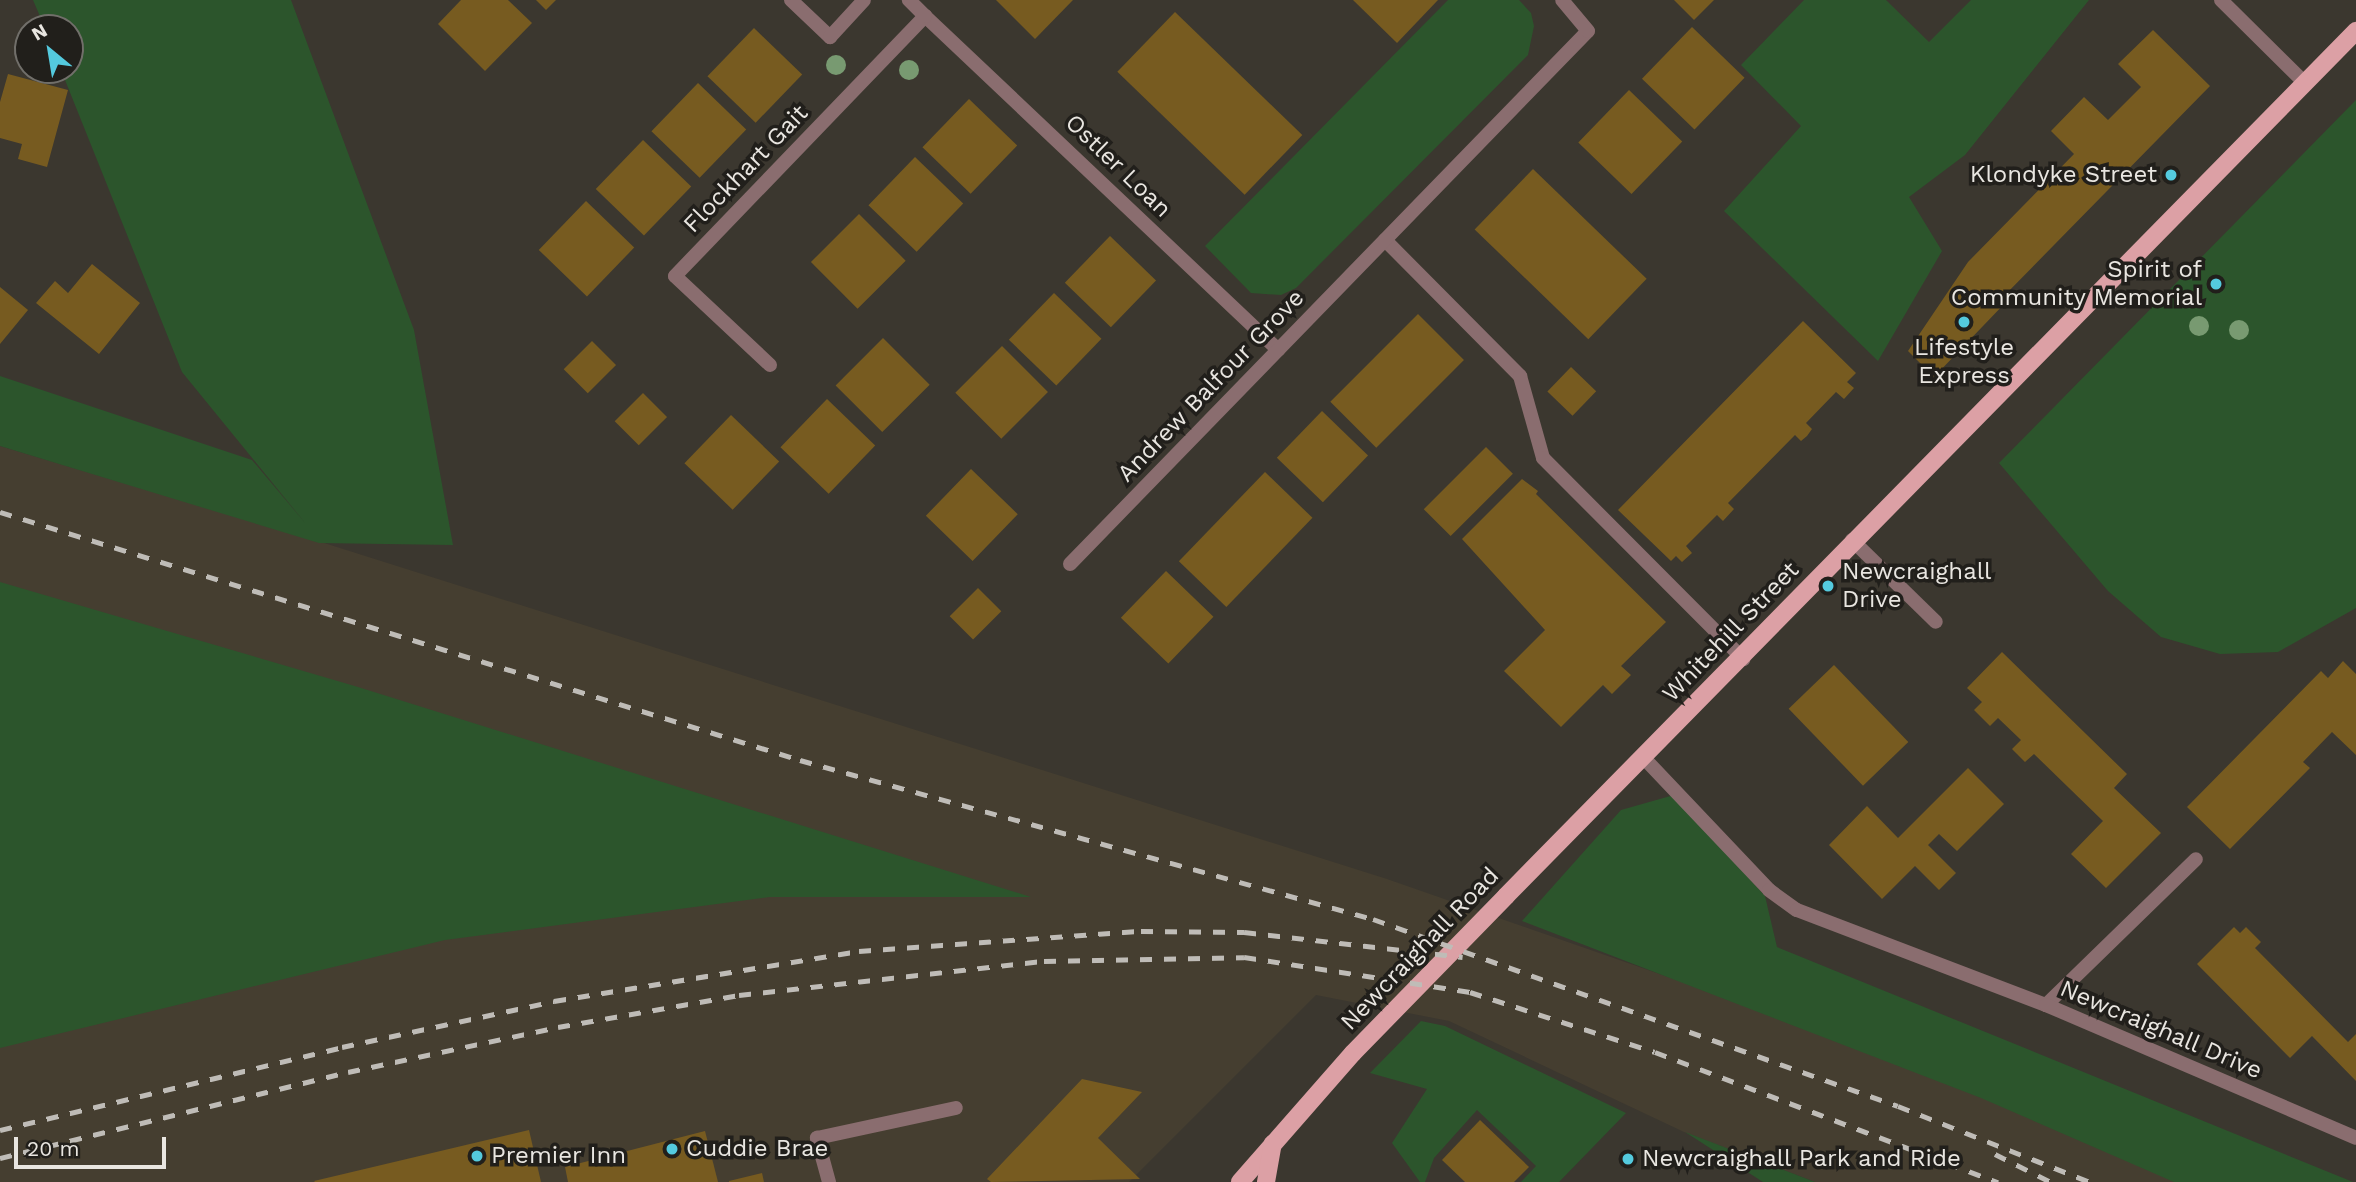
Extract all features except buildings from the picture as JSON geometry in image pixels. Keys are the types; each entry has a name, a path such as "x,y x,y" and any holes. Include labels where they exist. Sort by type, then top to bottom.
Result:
{"main road":[{"name":"Whitehill Street","path":"1643,757 1743,659 1852,540 2356,32"},
{"name":"Newcraighall Road","path":"1240,1182 1353,1053 1643,757"},
{"path":"1266,1182 1273,1144"}],"street":[{"path":"791,0 830,37 864,0"},
{"path":"909,0 925,16"},
{"name":"Andrew Balfour Grove","path":"1070,564 1588,32 1562,0"},
{"path":"2221,0 2305,83"},
{"name":"Ostler Loan","path":"925,16 1278,350"},
{"name":"Flockhart Gait","path":"770,365 675,276 925,16"},
{"path":"1385,240 1520,376 1543,458 1743,659"},
{"path":"1852,540 1937,622"},
{"name":"Newcraighall Drive","path":"1643,757 1769,890 1797,910 2046,1005 2356,1138"},
{"path":"2046,1005 2196,859"},
{"path":"829,1182 817,1138 956,1108"}],"shaded area":[{"path":"0,446 321,542 1387,879 1964,1080 2181,1182 1815,1182 1684,1132 1449,1021 1316,995 1129,1182 0,1182"}],"green space":[{"path":"33,0 291,0 414,330 453,545 319,543 0,446 0,376 252,460 306,524 182,372 67,84 84,84 84,14 39,14"},
{"path":"1448,0 1519,0 1531,13 1534,26 1528,55 1296,288 1281,295 1251,293 1205,246"},
{"path":"1804,0 1886,0 1929,42 1971,0 2089,0 1965,155 1909,197 1942,251 1878,361 1724,211 1801,126 1741,65"},
{"path":"2356,100 2356,608 2278,652 2220,654 2161,637 2108,591 1999,463"},
{"path":"0,582 358,687 1031,897 770,897 445,940 0,1048"},
{"path":"1674,795 1765,896 1777,947 2353,1182 2174,1182 1981,1098 1522,921 1621,810"},
{"path":"1421,1021 1445,1026 1626,1113 1559,1182 1521,1182 1536,1166 1477,1110 1434,1158 1425,1182 1420,1182 1392,1143 1427,1089 1370,1073"},
{"path":"1685,1132 1815,1182 1763,1182"}],"railway":[{"path":"0,512 800,760 1373,919 1898,1106 2090,1182"},
{"path":"0,1130 342,1047 554,1001 859,951 1141,931 1244,932 1463,957"},
{"path":"0,1158 348,1072 558,1027 739,995 1044,961 1244,957 1470,992 1655,1052 1998,1182"},
{"path":"1995,1154 2051,1182"}],"place":[{"name":"Klondyke Street","path":"2171,175"},
{"name":"Spirit of Community Memorial","path":"2216,284"},
{"name":"Lifestyle Express","path":"1964,322"},
{"name":"Newcraighall Drive","path":"1828,586"},
{"name":"Cuddie Brae","path":"672,1149"},
{"name":"Premier Inn","path":"477,1156"},
{"name":"Newcraighall Park and Ride","path":"1628,1159"}]}
